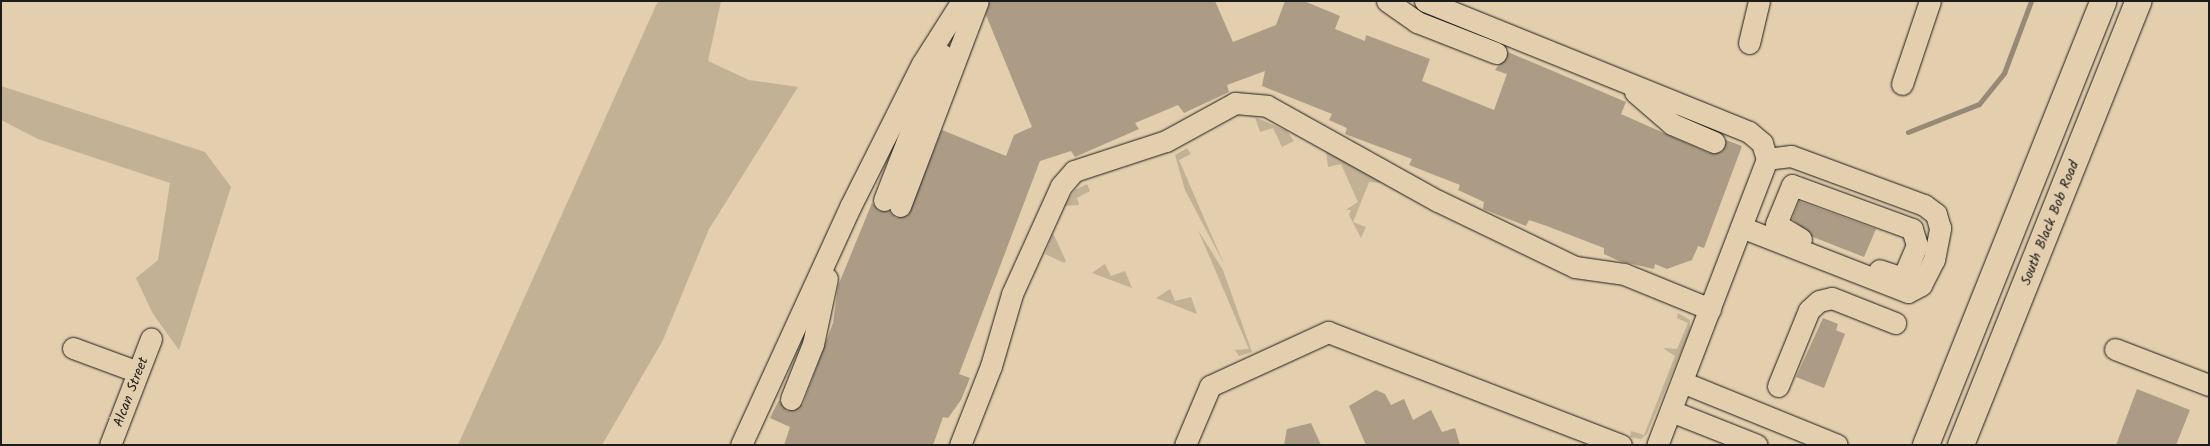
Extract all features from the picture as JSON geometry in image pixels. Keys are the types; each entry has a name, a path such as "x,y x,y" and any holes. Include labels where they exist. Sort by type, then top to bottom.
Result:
{"main road":[{"path":"1926,445 2104,1"},
{"name":"South Black Bob Road","path":"1961,445 2139,1"}],"street":[{"path":"962,1 892,203 978,1"},
{"path":"741,445 836,238 922,64 962,1"},
{"path":"1387,1 1417,22 1496,53"},
{"path":"1425,1 1749,132 1762,143 1767,159 1657,445"},
{"path":"1749,43 1759,1"},
{"path":"1902,84 1930,1"},
{"path":"1620,80 1672,124 1714,142"},
{"path":"960,445 991,366 1012,294 1061,186 1074,171 1166,141 1235,103 1267,106 1438,201 1575,267 1624,274 1710,309"},
{"path":"1741,228 1908,292 1915,290 1936,251 1940,228 1936,214 1924,205 1791,156 1767,159"},
{"path":"1826,260 1827,250 1788,234 1776,224 1792,185 1912,229 1917,245 1900,279 1869,266 1859,274"},
{"path":"791,400 813,344 836,238"},
{"path":"1778,386 1809,310 1819,301 1832,298 1895,323"},
{"path":"1185,445 1210,386 1328,332 1621,445"},
{"name":"Alcan Street","path":"110,445 151,340"},
{"path":"74,348 138,372"},
{"path":"2115,349 2209,385"},
{"path":"1682,382 1836,445"},
{"path":"1671,411 1758,445"}],"shaded area":[{"path":"658,1 721,1 708,61 749,80 798,87 709,229 663,340 602,445 458,445"},
{"path":"1,86 205,152 231,187 179,350 153,314 136,278 158,260 170,183 38,139 1,120"},
{"path":"1255,117 1287,131 1294,141 1282,147 1273,128 1260,132"},
{"path":"1187,148 1191,154 1179,160 1224,264 1185,190 1175,155"},
{"path":"1326,151 1384,183 1369,182 1353,222 1366,227 1361,238 1349,215 1351,210 1346,210 1358,202 1341,164 1328,167"},
{"path":"1087,184 1090,191 1077,198 1079,205 1064,206 1075,190"},
{"path":"1198,230 1223,270 1252,352 1239,356 1235,350 1249,349"},
{"path":"1053,233 1066,261 1064,263 1045,254"},
{"path":"1105,264 1111,276 1125,271 1132,288 1092,273"},
{"path":"1170,289 1175,301 1191,297 1197,314 1156,298"},
{"path":"1678,313 1690,320 1690,330 1647,434 1641,439 1630,437 1631,431 1644,435 1675,356 1663,348 1677,349 1688,323 1677,318"}],"building":[{"path":"990,1 1215,1 1233,42 1276,25 1285,1 1304,1 1340,16 1335,29 1365,41 1366,35 1430,59 1422,81 1494,110 1507,74 1495,70 1508,52 1626,102 1621,114 1709,153 1722,152 1726,140 1742,146 1704,248 1698,246 1692,260 1667,269 1655,264 1654,269 1619,261 1604,254 1604,248 1544,225 1529,220 1526,226 1483,209 1484,202 1458,190 1460,185 1409,165 1412,159 1345,134 1347,128 1329,120 1332,114 1262,86 1265,71 1227,85 1229,92 1184,113 1178,105 1135,123 1139,129 1075,157 1071,151 1040,161 959,374 970,378 961,400 948,418 943,417 933,445 784,445 790,427 770,418 779,400 787,411 803,404 833,323 838,286 872,203 879,211 889,211 896,218 908,215 942,130 1006,156 1014,135 1032,127 986,15"},
{"path":"1799,201 1876,229 1864,257 1813,237 1792,219"},
{"path":"1823,318 1838,324 1836,330 1845,334 1824,388 1796,377"},
{"path":"2137,389 2190,410 2176,445 2116,445"},
{"path":"1376,390 1385,394 1391,405 1404,399 1413,420 1431,410 1442,432 1455,428 1460,445 1366,445 1349,406"},
{"path":"1311,423 1321,445 1284,445 1287,429"}],"waterway":[{"path":"1908,132 1979,104 2004,73 2031,1"}]}
